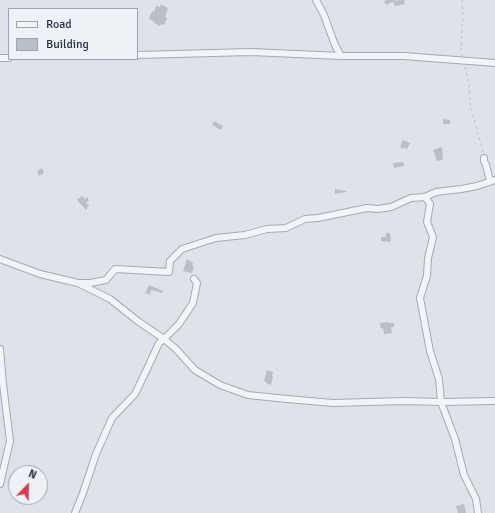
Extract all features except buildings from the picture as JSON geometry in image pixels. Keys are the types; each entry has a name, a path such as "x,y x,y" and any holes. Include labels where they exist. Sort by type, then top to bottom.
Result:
{"street":[{"path":"316,0 341,56"},
{"path":"138,55 251,52 341,56 404,56 495,63"},
{"path":"1,260 40,274 78,283 90,283 106,280 115,269 169,272 170,261 182,248 216,238 245,235 267,229 286,228 305,219 318,218 367,208 378,210 391,207 411,198 425,197 436,192 477,186 492,180 484,158"},
{"path":"425,197 430,204 427,222 432,237 428,258 427,276 420,298 430,351 439,379 441,402 455,439 464,475 476,499 478,513"},
{"path":"75,513 96,454 112,418 135,394 158,343 179,324 192,303 197,283 194,279"},
{"path":"78,283 110,300 164,339 176,349 195,370 220,385 248,395 333,403 405,401 441,402 473,400 495,401"},
{"path":"0,349 10,441 0,484"}],"path":[{"path":"462,0 463,12 461,49 469,84 470,103 484,158"}]}
